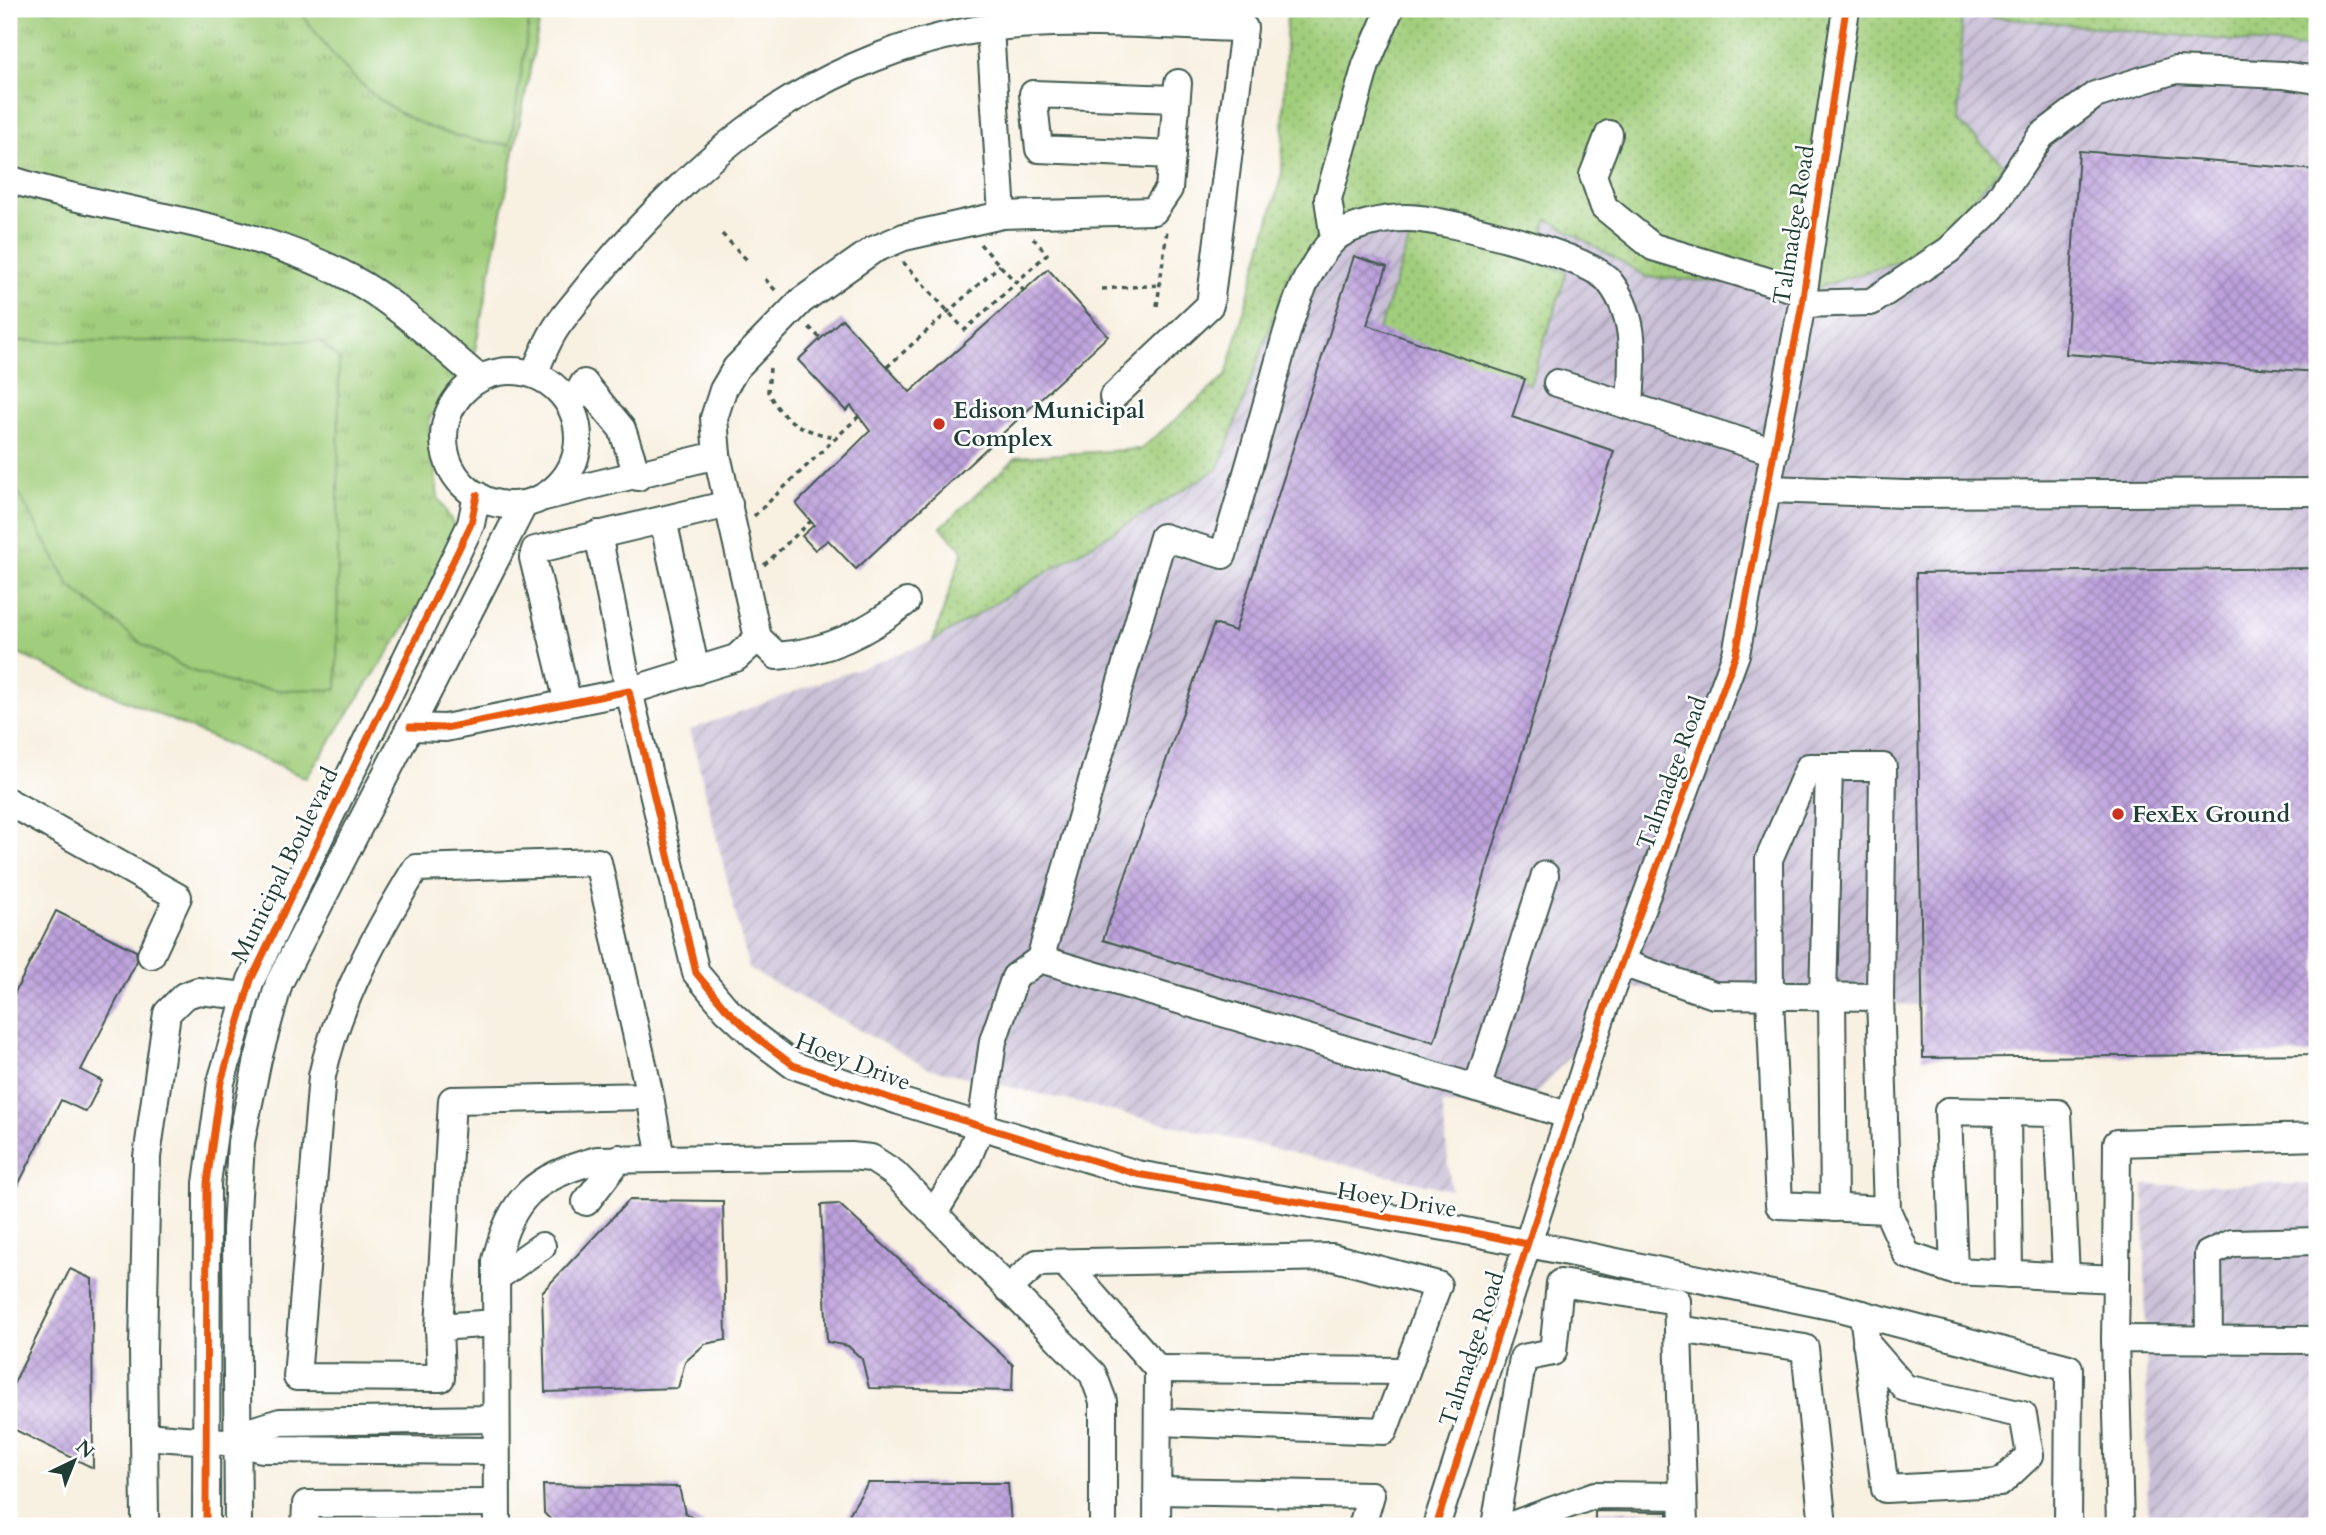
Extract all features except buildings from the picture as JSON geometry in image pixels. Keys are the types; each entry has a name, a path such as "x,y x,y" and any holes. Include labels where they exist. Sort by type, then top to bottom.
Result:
{"street":[{"path":"1334,239 1328,200 1366,65 1390,9"},
{"name":"Talmadge Road","path":"1436,1526 1622,963 1736,654 1803,298 1846,9"},
{"path":"534,374 555,330 604,266 725,149 789,100 829,78 910,45 1036,23 1244,28 1210,305 1113,397"},
{"path":"990,29 1013,222"},
{"path":"1609,134 1593,175 1604,207 1653,247 1803,298 1871,302 1949,250 1992,208 2041,136 2095,95 2175,70 2283,75 2317,80"},
{"path":"906,602 876,625 841,643 801,654 777,656 758,638 718,455 714,418 723,390 736,368 801,301 873,250 904,237 1013,222 1154,211 1169,190 1172,155 1177,91 1033,94 1039,149 1172,155"},
{"path":"9,179 62,196 263,240 325,266 393,304 479,379"},
{"path":"934,1213 967,1160 981,1126 993,1041 1015,977 1040,959 1163,537 1223,555 1302,284 1334,239 1374,220 1409,218 1496,236 1577,260 1606,277 1622,300 1633,337 1630,406"},
{"path":"534,500 561,484 577,453 579,432 570,405 558,388 534,374 513,370 479,379 462,391 450,409 444,443 452,470 465,487 489,501 534,500 638,477 718,455"},
{"path":"570,405 584,383 622,429 638,477"},
{"path":"1557,383 1774,452"},
{"path":"1768,489 1905,494 2317,492"},
{"name":"Municipal Boulevard","path":"206,1526 207,1183 221,1082 251,980 471,524 477,495"},
{"name":"Municipal Boulevard","path":"238,1526 237,1205 241,1142 258,1059 279,983 410,727 534,500"},
{"path":"568,703 533,558 535,550 545,545 729,505"},
{"path":"663,520 696,671"},
{"name":"Hoey Drive","path":"598,534 629,691 696,973 726,1009 755,1037 793,1065 1137,1174 1456,1229 1863,1314 2070,1368 2068,1526"},
{"path":"410,727 445,728 629,691 736,658 758,638"},
{"path":"1887,1210 1779,1205 1770,998 1769,859 1809,768 1883,768 1880,997 1887,1210 1907,1255 1954,1271 2116,1279"},
{"path":"1829,768 1828,997 1834,1208"},
{"path":"9,802 178,897 151,955"},
{"path":"650,1096 452,1100 439,1327 441,1378 297,1377 322,1076 332,1030 384,922 416,868 598,862 650,1096 661,1159"},
{"path":"1477,1088 1545,875"},
{"path":"1040,959 1571,1116"},
{"path":"1622,963 1714,996 1880,997"},
{"path":"145,1517 147,1157 167,1013 184,996 198,991 246,996"},
{"path":"1954,1271 1948,1111 2058,1113 2066,1276"},
{"path":"2007,1112 2009,1274"},
{"path":"2120,1526 2115,1339 2118,1143 2317,1137"},
{"path":"586,1202 620,1158"},
{"path":"305,1526 306,1504 496,1514 496,1260 504,1227 516,1206 533,1188 567,1168 597,1160 871,1158 894,1173 1093,1374 1103,1401 1103,1526"},
{"path":"2209,1340 2208,1254 2232,1244 2317,1241"},
{"path":"496,1278 542,1246"},
{"path":"1009,1289 1037,1263 1332,1257 1438,1285 1384,1431 1160,1422"},
{"path":"1065,1263 1158,1369 1160,1422 1157,1526"},
{"path":"1495,1526 1523,1358 1553,1352 1560,1283 1677,1301 1684,1526"},
{"path":"1863,1314 1866,1343 1885,1489 2000,1483 2030,1455 2023,1415 1905,1388 1866,1343"},
{"path":"439,1327 496,1323"},
{"path":"1678,1329 1805,1348 1824,1526"},
{"path":"2115,1339 2317,1340"},
{"path":"1158,1369 1406,1371"},
{"path":"238,1443 254,1430 280,1422 496,1419"},
{"path":"144,1436 238,1443 262,1449 496,1451"},
{"path":"1158,1491 1371,1495 1362,1526"},
{"path":"1509,1526 1595,1495 1682,1496"}],"path":[{"path":"897,255 965,330 1047,254 1013,222"},
{"path":"722,234 749,262"},
{"path":"976,240 1024,291"},
{"path":"1157,306 1166,241"},
{"path":"887,367 1000,265"},
{"path":"765,279 784,300"},
{"path":"1102,289 1160,285"},
{"path":"803,320 821,339"},
{"path":"772,364 766,387 786,417 810,433 837,437"},
{"path":"751,520 859,416"},
{"path":"761,567 811,521"}],"shaded area":[{"path":"1962,14 2317,49 2317,1029 1631,988 1519,1113 1442,1103 1451,1190 928,1068 749,969 690,730 933,641 1219,468 1292,267 1419,210 1378,333 1566,272 1533,260 1548,219 1647,277 1816,288 1958,121"},
{"path":"2317,1184 2317,1526 2148,1526 2144,1185"}],"green space":[{"path":"9,9 542,9 471,370 429,418 438,497 462,540 306,778 9,650"},
{"path":"299,9 531,9 510,145 442,132 387,105 341,64"},
{"path":"1287,9 2317,9 2317,49 1962,14 1958,121 2004,165 1919,255 1816,288 1647,277 1548,219 1533,260 1567,272 1530,385 1378,333 1419,210 1292,267 1219,468 933,641 963,551 941,527 1017,457 1141,449 1226,376 1282,173"},
{"path":"9,341 320,341 339,359 337,689 279,690 238,685 189,670 142,644 70,586 15,487 9,460"}],"cycle path":[{"path":"1436,1526 1601,1018 1736,654 1802,304 1846,9"},
{"path":"206,1526 207,1183 221,1082 251,980 471,524 477,495"},
{"path":"410,727 445,728 629,691 696,973 726,1009 756,1037 793,1065 899,1101 1137,1174 1456,1229 1527,1244"}],"place":[{"name":"Edison Municipal Complex","path":"939,424"},
{"name":"FexEx Ground","path":"2118,814"}]}
